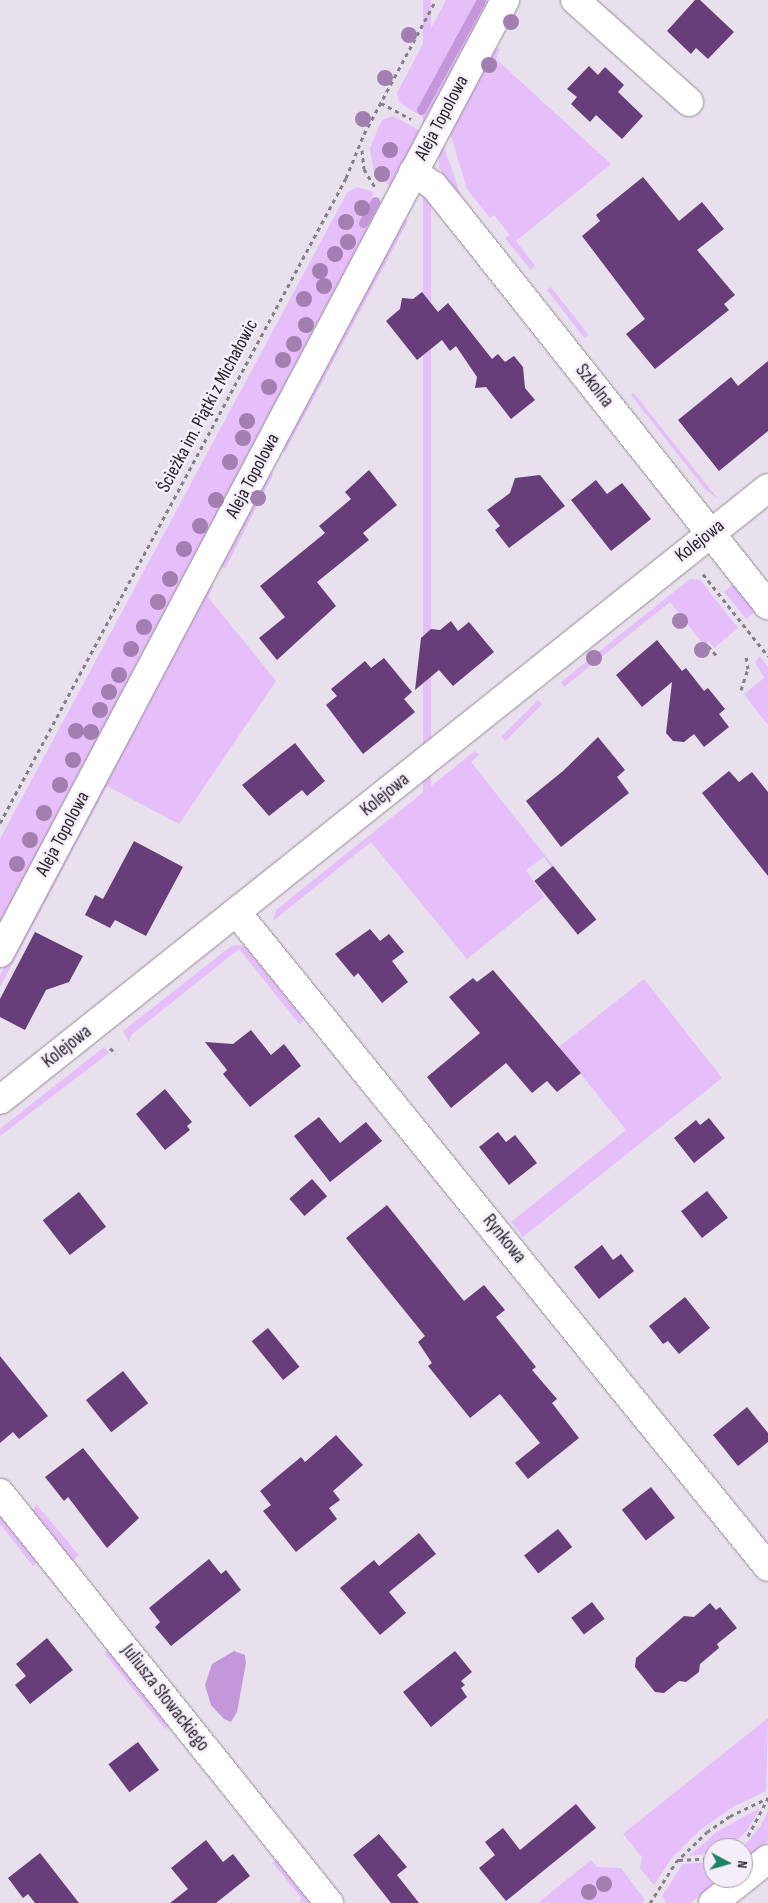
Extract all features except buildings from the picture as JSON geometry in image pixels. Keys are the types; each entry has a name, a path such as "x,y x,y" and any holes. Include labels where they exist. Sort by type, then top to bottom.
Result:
{"street":[{"name":"Aleja Topolowa","path":"0,953 505,0"},
{"path":"575,0 689,102"},
{"name":"Szkolna","path":"413,172 434,186 768,605"},
{"name":"Kolejowa","path":"0,1100 768,488"},
{"name":"Rynkowa","path":"237,913 768,1567"},
{"name":"Juliusza Słowackiego","path":"0,1493 329,1903"},
{"path":"713,1903 768,1859"}],"path":[{"name":"Ścieżka im. Piątki z Michałowic","path":"0,823 362,147 364,134 436,0"},
{"path":"381,103 418,123"},
{"path":"362,147 364,169 376,188"},
{"path":"701,572 768,656"},
{"path":"706,648 708,646 716,655"},
{"path":"741,690 748,669 746,657"},
{"path":"746,1838 756,1825 768,1798"},
{"path":"650,1903 678,1860 706,1832 730,1816 768,1798"},
{"path":"678,1860 703,1859"}],"shaded area":[{"path":"423,0 431,0 431,897 423,897"},
{"path":"446,0 479,0 417,114 399,102 397,93"},
{"path":"483,0 492,0 428,120 420,116"},
{"path":"492,48 500,49 496,59 611,164 516,241 535,266 531,270 505,238 510,235 494,215 490,218 467,189 450,133"},
{"path":"393,116 422,132 392,188 374,173 370,148 382,120"},
{"path":"443,145 460,193 456,196 439,167 439,148"},
{"path":"357,187 374,192 372,197 384,203 0,930 0,839 347,193"},
{"path":"403,217 408,221 285,452 279,447"},
{"path":"551,287 589,335 585,338 547,290"},
{"path":"634,393 719,500 705,489 631,395"},
{"path":"267,471 273,474 225,569 219,565"},
{"path":"690,579 700,580 738,628 714,648 709,641 704,645 670,602 564,687 561,682"},
{"path":"735,583 757,610 746,619 724,592"},
{"path":"207,584 213,586 208,597 276,681 179,824 107,786 0,987 0,975"},
{"path":"760,656 768,667 768,725 744,694 764,678 755,662"},
{"path":"538,700 542,704 505,741 501,737"},
{"path":"475,751 479,755 471,762 566,882 563,884 544,857 526,870 544,897 467,959 371,842 273,921 276,910"},
{"path":"236,945 245,946 304,1019 300,1025 239,949 131,1035 129,1042 123,1031 230,947"},
{"path":"644,979 722,1078 523,1237 511,1222 626,1130 559,1047"},
{"path":"104,1047 109,1053 0,1136 0,1129"},
{"path":"36,1504 79,1555 74,1560 67,1559 32,1514"},
{"path":"0,1509 40,1559 33,1566 0,1524"},
{"path":"109,1649 171,1724 165,1729 104,1653"},
{"path":"234,1651 245,1655 246,1663 237,1712 231,1722 224,1719 211,1705 205,1685 212,1664"},
{"path":"768,1718 766,1791 731,1808 700,1830 671,1859 654,1885 640,1868 642,1857 623,1834"},
{"path":"760,1808 746,1832 739,1838 710,1838 718,1831"},
{"path":"768,1811 768,1841 753,1853 753,1838 751,1838 760,1827"},
{"path":"703,1844 703,1854 689,1856"},
{"path":"277,1859 313,1903 299,1902 302,1899 273,1863"},
{"path":"591,1860 597,1867 621,1868 645,1900 642,1903 538,1903"},
{"path":"703,1863 703,1888 709,1888 690,1903 667,1903 662,1896 683,1864"}],"waterway":[{"path":"421,110 481,0"},
{"path":"363,223 375,201"}]}
